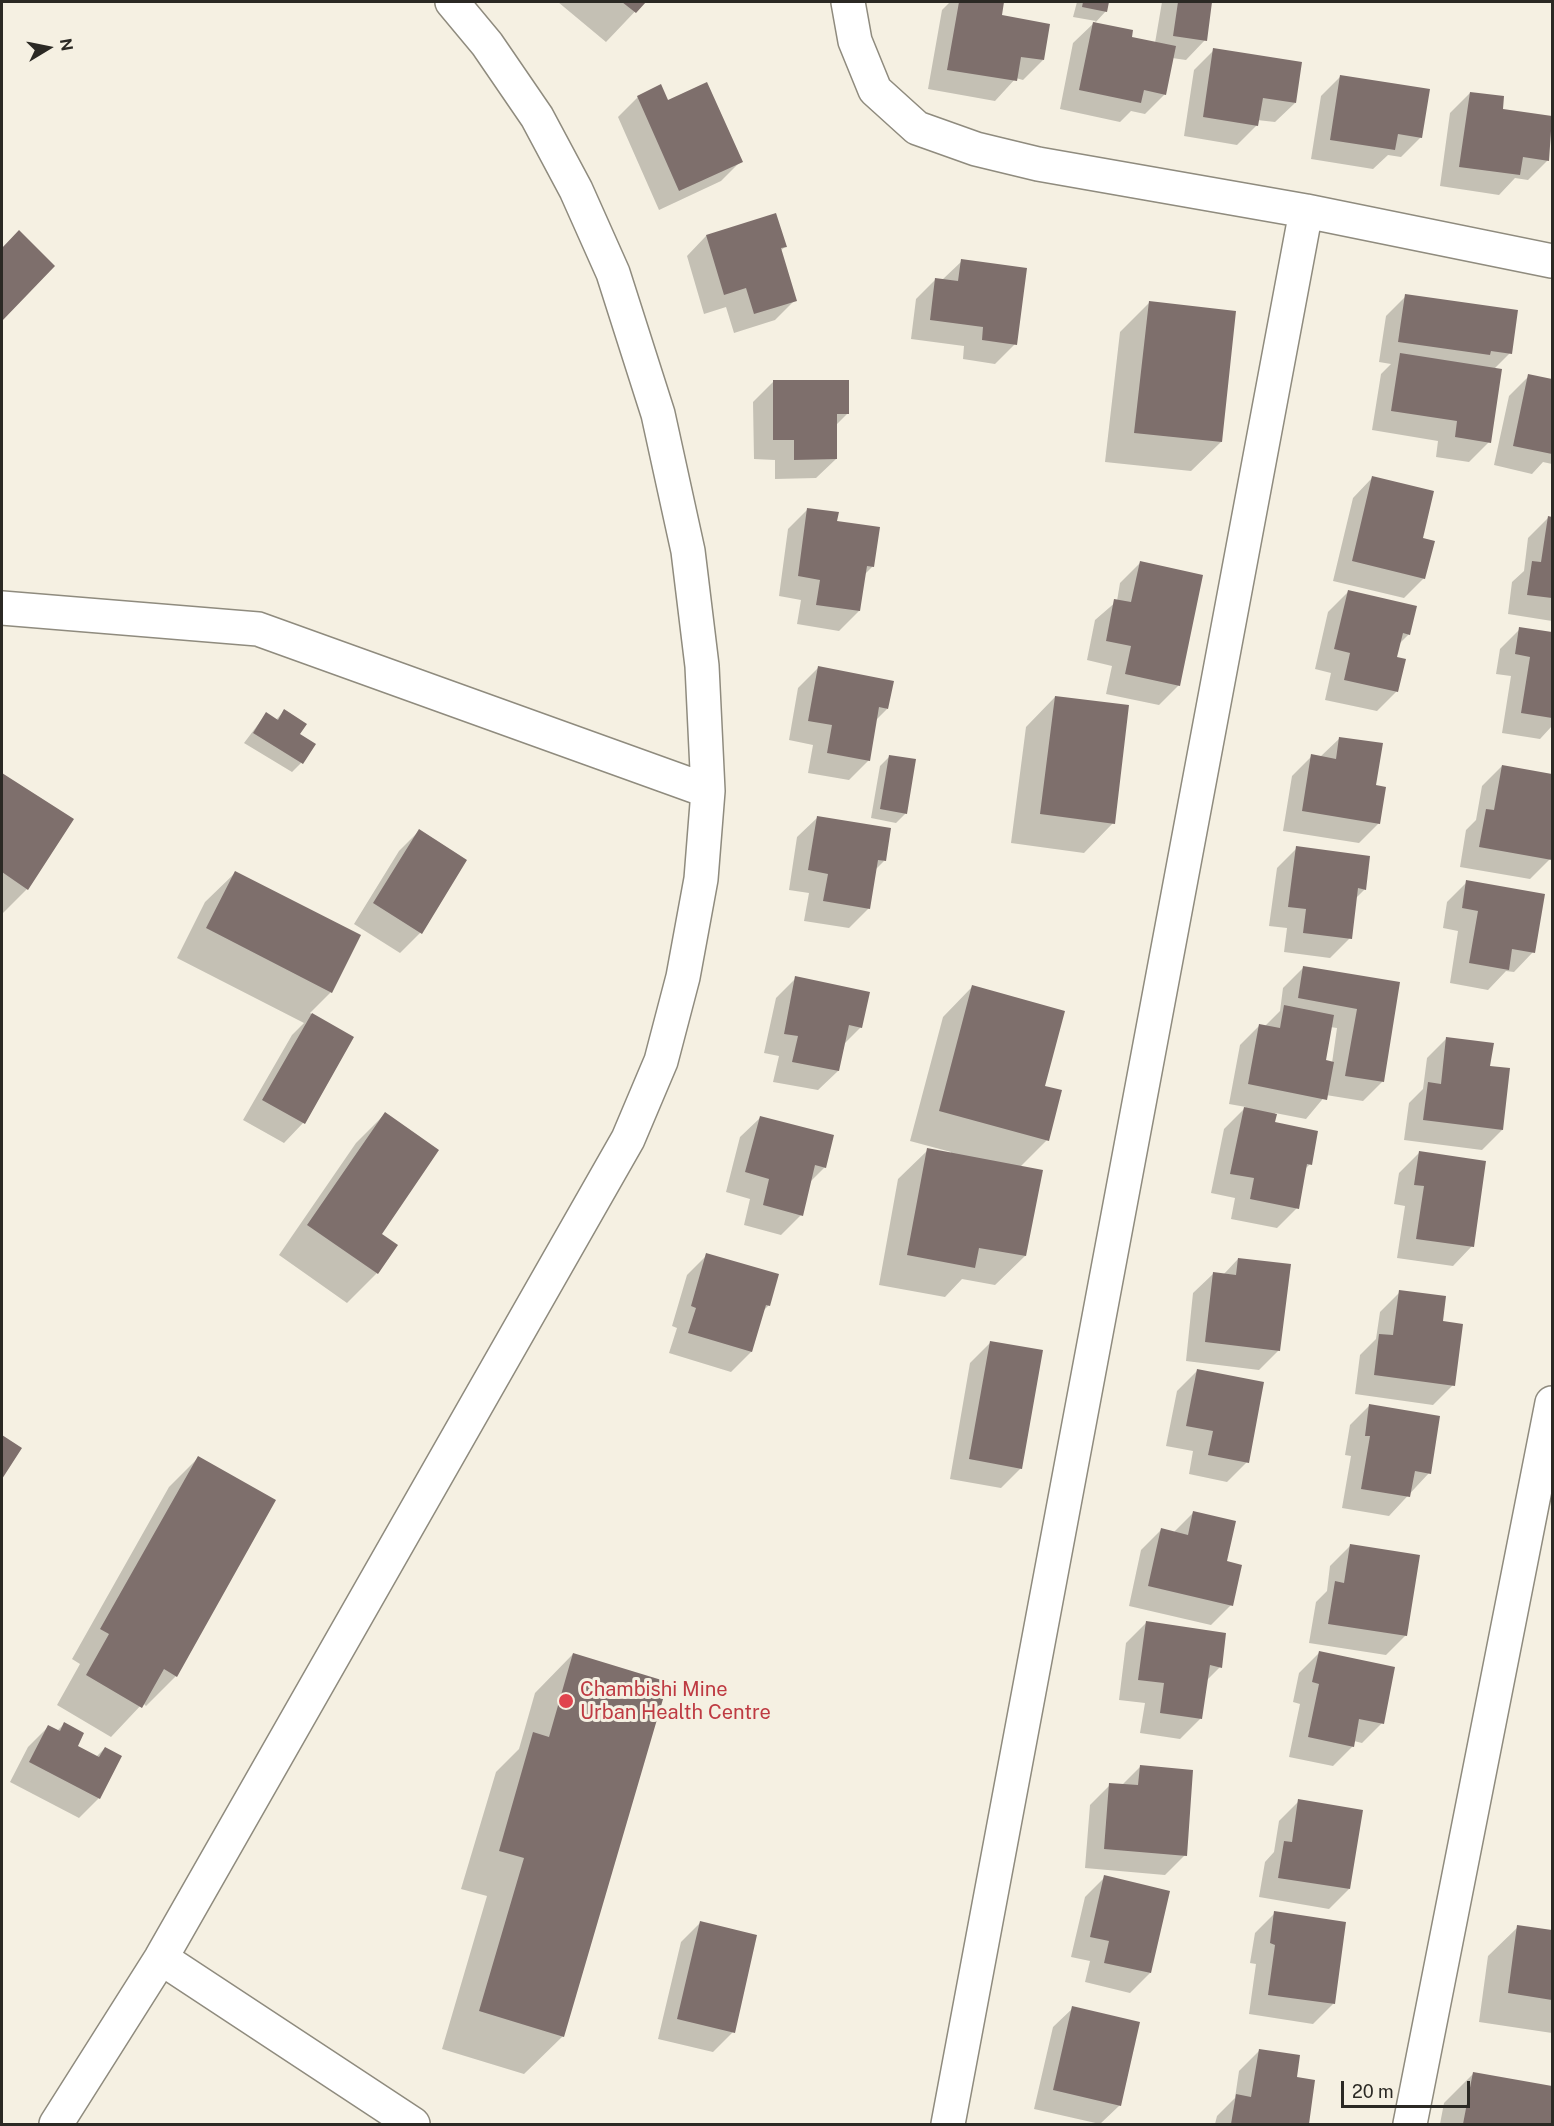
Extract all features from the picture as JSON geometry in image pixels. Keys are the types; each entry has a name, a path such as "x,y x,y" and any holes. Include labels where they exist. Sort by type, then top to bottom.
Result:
{"street":[{"path":"56,2124 161,1958 628,1139 661,1061 683,977 701,879 708,791 702,666 688,551 658,414 613,273 576,190 537,117 487,44 452,2"},
{"path":"848,2 855,41 875,90 917,128 976,149 1038,164 1306,211 1552,261"},
{"path":"948,2124 1306,211"},
{"path":"2,608 258,630 708,791"},
{"path":"1410,2124 1552,1403"},
{"path":"161,1958 413,2124"}],"building":[{"path":"622,2 646,2 636,13"},
{"path":"959,2 1004,2 1002,15 1050,24 1044,60 1021,57 1017,81 947,70"},
{"path":"1083,2 1109,2 1107,12 1082,7"},
{"path":"1178,2 1212,2 1207,41 1173,36"},
{"path":"1093,22 1133,30 1132,37 1176,46 1166,95 1144,90 1141,103 1079,90"},
{"path":"1213,48 1302,62 1296,103 1263,98 1258,126 1203,117"},
{"path":"1340,75 1430,89 1422,138 1398,134 1395,150 1330,140"},
{"path":"707,82 743,162 679,191 637,96 661,84 668,100"},
{"path":"1470,92 1504,96 1503,109 1552,116 1549,161 1523,157 1520,175 1459,167"},
{"path":"776,213 787,247 781,248 797,301 754,314 746,288 724,295 706,235"},
{"path":"19,230 55,266 2,321 2,248"},
{"path":"961,259 1027,268 1017,345 982,340 983,327 930,320 935,278 958,281"},
{"path":"1405,294 1518,310 1512,354 1491,351 1490,355 1398,342"},
{"path":"1149,301 1236,311 1222,442 1134,433"},
{"path":"1400,353 1502,369 1491,443 1455,437 1457,421 1391,411"},
{"path":"1528,374 1552,379 1552,454 1513,446"},
{"path":"773,380 849,380 849,414 837,414 837,459 794,460 794,440 773,440"},
{"path":"1372,476 1434,491 1423,538 1435,541 1425,579 1352,561"},
{"path":"807,508 839,512 837,521 880,527 874,567 867,566 860,611 816,605 820,580 798,576"},
{"path":"1548,516 1552,517 1552,598 1527,595 1532,561 1541,562"},
{"path":"1140,561 1203,575 1180,686 1125,674 1131,646 1106,641 1114,599 1131,602"},
{"path":"1348,590 1417,606 1410,635 1403,633 1397,657 1406,659 1398,692 1344,680 1350,653 1334,649"},
{"path":"1519,627 1552,632 1552,718 1521,713 1530,657 1515,654"},
{"path":"818,666 894,681 888,709 879,707 870,761 827,753 832,725 808,721"},
{"path":"1055,696 1129,705 1115,824 1040,814"},
{"path":"284,709 307,724 300,734 316,744 303,764 253,733 266,712 278,720"},
{"path":"1339,737 1383,743 1376,785 1386,787 1380,824 1302,811 1311,754 1336,759"},
{"path":"889,755 916,759 907,814 880,809"},
{"path":"1502,765 1552,774 1552,860 1479,847 1486,809 1494,810"},
{"path":"2,773 74,819 28,890 2,872"},
{"path":"817,816 891,828 886,861 878,860 870,909 823,901 828,874 808,870"},
{"path":"419,829 467,860 422,934 373,903"},
{"path":"1296,846 1370,856 1366,890 1358,888 1352,939 1303,933 1306,909 1288,907"},
{"path":"235,871 361,935 332,993 206,928"},
{"path":"1466,880 1545,894 1535,953 1512,949 1509,970 1469,963 1478,911 1462,908"},
{"path":"1303,966 1400,982 1384,1082 1345,1076 1357,1009 1298,998"},
{"path":"795,976 870,992 862,1028 849,1025 839,1071 792,1062 798,1036 784,1034"},
{"path":"972,985 1065,1011 1045,1086 1062,1090 1049,1141 939,1111"},
{"path":"1284,1005 1334,1015 1326,1060 1334,1062 1327,1100 1248,1084 1259,1024 1280,1028"},
{"path":"312,1013 354,1037 305,1124 262,1100"},
{"path":"1446,1037 1494,1043 1490,1066 1510,1068 1503,1130 1423,1120 1428,1082 1441,1084"},
{"path":"1244,1107 1277,1114 1275,1122 1318,1131 1312,1165 1307,1164 1299,1209 1250,1199 1254,1178 1230,1174"},
{"path":"385,1112 439,1150 382,1234 398,1245 378,1274 307,1225"},
{"path":"760,1116 834,1135 826,1168 815,1165 803,1216 763,1205 769,1179 745,1172"},
{"path":"927,1148 1043,1170 1026,1256 979,1248 975,1268 907,1255"},
{"path":"1419,1151 1486,1161 1474,1247 1416,1239 1424,1186 1414,1185"},
{"path":"706,1253 779,1274 770,1306 766,1305 752,1352 688,1333 696,1308 691,1306"},
{"path":"1238,1258 1291,1264 1280,1351 1205,1342 1213,1272 1236,1275"},
{"path":"1399,1290 1446,1296 1443,1321 1463,1324 1455,1386 1374,1375 1379,1334 1393,1335"},
{"path":"990,1341 1043,1350 1022,1469 969,1459"},
{"path":"1197,1369 1264,1382 1249,1463 1208,1455 1213,1431 1186,1426"},
{"path":"1369,1404 1440,1416 1431,1474 1415,1471 1410,1497 1361,1489 1370,1436 1365,1436"},
{"path":"2,1435 22,1448 2,1479"},
{"path":"198,1456 276,1500 177,1677 164,1669 142,1708 86,1675 109,1634 100,1629"},
{"path":"1193,1511 1236,1521 1227,1561 1242,1565 1233,1606 1148,1586 1161,1528 1188,1535"},
{"path":"1350,1544 1420,1555 1407,1636 1328,1624 1335,1581 1344,1583"},
{"path":"1146,1621 1226,1633 1222,1668 1210,1665 1202,1719 1160,1713 1164,1683 1138,1680"},
{"path":"1319,1651 1395,1667 1384,1724 1359,1719 1354,1747 1308,1737 1319,1684 1312,1682"},
{"path":"573,1653 668,1682 564,2037 479,2011 524,1858 499,1851 533,1732 549,1737"},
{"path":"64,1722 84,1733 78,1746 99,1757 105,1747 122,1756 100,1799 29,1762 48,1725 60,1731"},
{"path":"1140,1765 1193,1770 1187,1856 1104,1849 1109,1783 1138,1785"},
{"path":"1298,1799 1363,1810 1350,1889 1278,1878 1284,1841 1292,1842"},
{"path":"1104,1875 1170,1891 1151,1973 1104,1963 1109,1941 1090,1937"},
{"path":"1274,1911 1346,1922 1335,2004 1268,1995 1275,1945 1270,1943"},
{"path":"700,1921 757,1935 735,2033 677,2019"},
{"path":"1517,1925 1552,1930 1552,2000 1508,1993"},
{"path":"1072,2006 1140,2022 1121,2106 1053,2090"},
{"path":"1259,2049 1300,2055 1297,2077 1315,2080 1309,2124 1231,2124 1236,2094 1251,2097"},
{"path":"1473,2072 1552,2086 1552,2124 1463,2124"}],"place":[{"name":"Chambishi Mine Urban Health Centre","path":"566,1701"}]}
